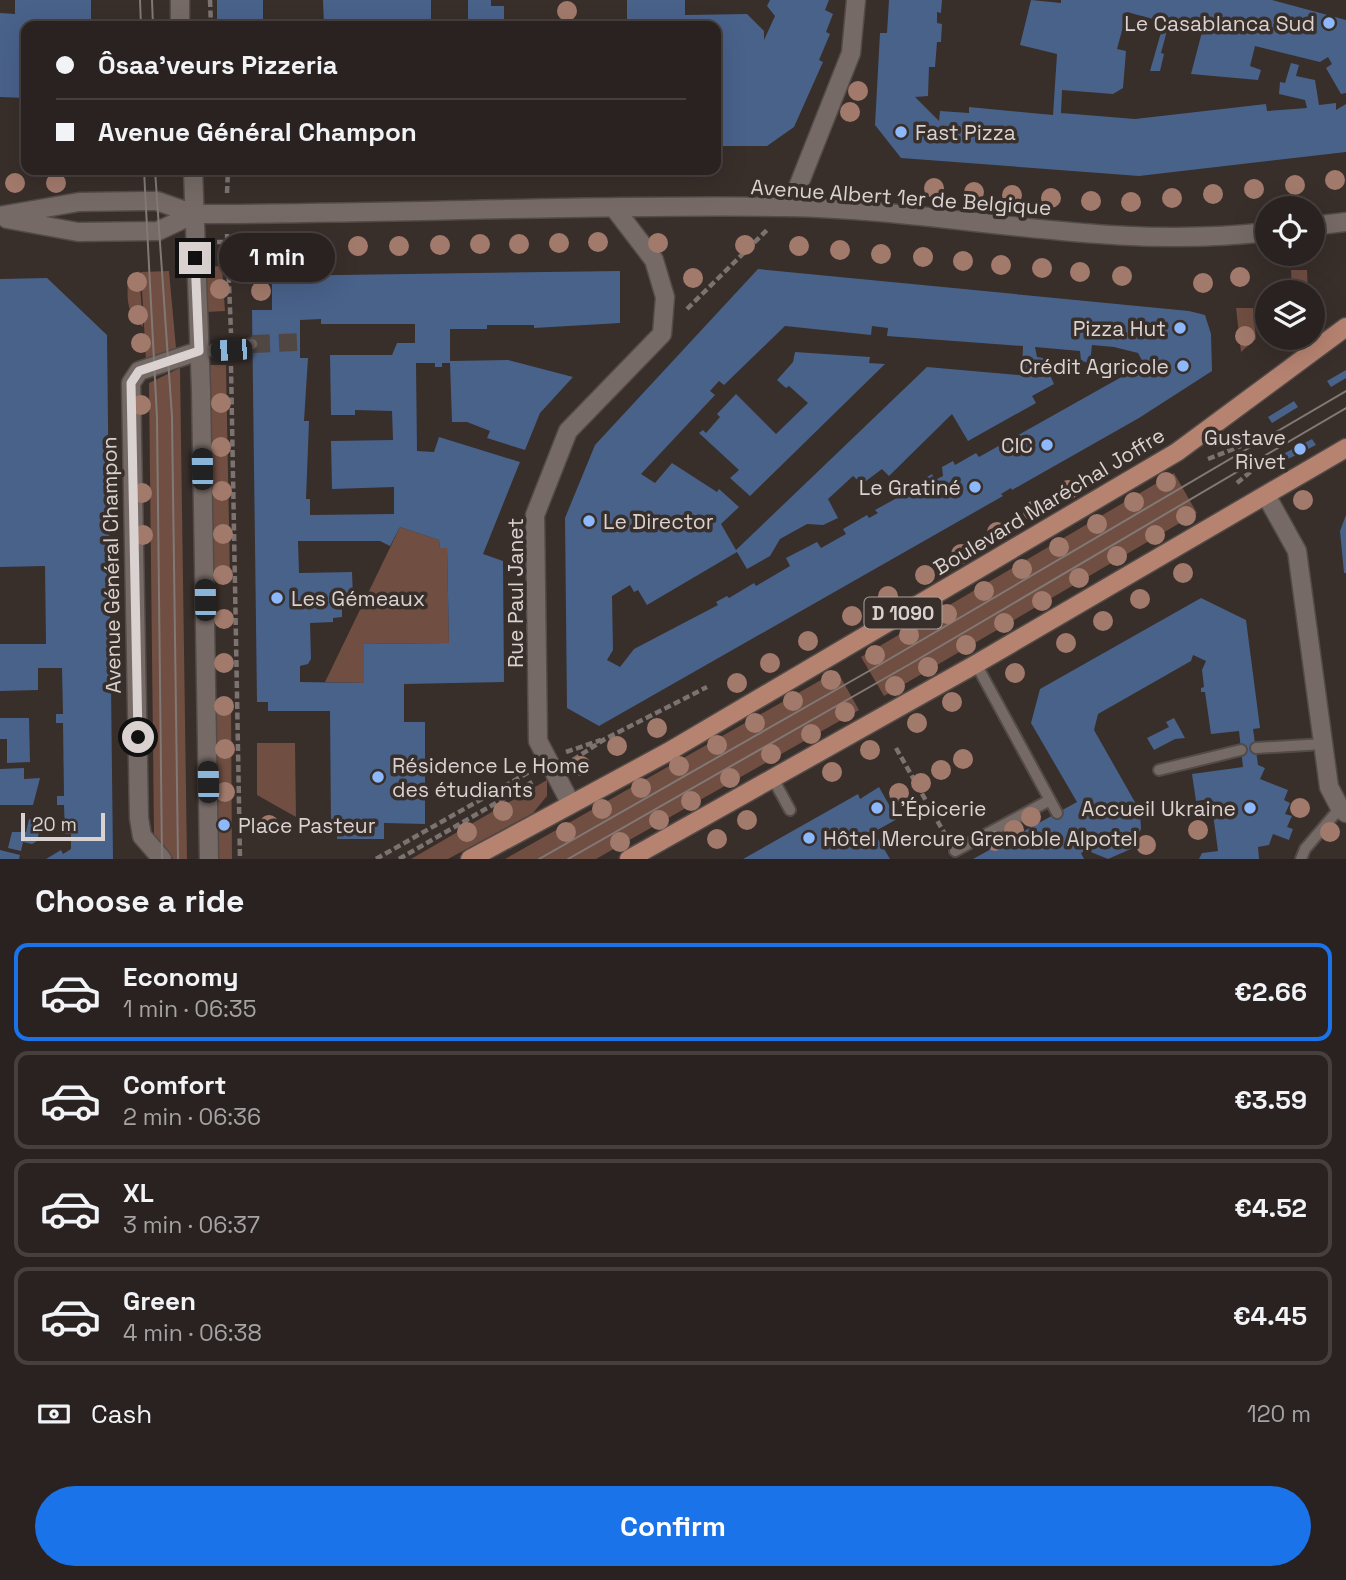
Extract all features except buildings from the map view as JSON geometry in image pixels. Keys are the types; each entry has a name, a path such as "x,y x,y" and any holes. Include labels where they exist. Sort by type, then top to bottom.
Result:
{"main road":[{"path":"180,0 180,21"},
{"path":"790,207 851,53 856,0"},
{"path":"193,175 209,859"},
{"name":"Avenue Albert 1er de Belgique","path":"0,217 79,202 157,201 194,214 790,207 1105,236 1207,239 1255,233"},
{"path":"615,209 654,260 665,297 662,334"},
{"name":"Avenue Albert 1er de Belgique","path":"0,217 78,232 109,232 158,231 194,214"},
{"path":"1325,224 1346,222"},
{"name":"Boulevard Maréchal Joffre","path":"470,859 668,752 1186,446 1346,327"},
{"name":"Rue Paul Janet","path":"571,804 538,741 535,515 568,431 662,334"},
{"name":"Avenue Général Champon","path":"162,859 142,836 139,818 131,383 139,371 199,351"},
{"path":"629,859 976,664 1346,448"},
{"path":"1266,495 1297,551 1328,788 1343,810"}],"lane":[{"name":"Avenue Général Champon","path":"199,351 231,350 252,344"},
{"path":"976,664 990,695 1057,813"},
{"path":"1256,748 1323,744"},
{"path":"1159,770 1241,750"},
{"path":"772,777 790,810"},
{"path":"954,851 1050,800"},
{"path":"1301,859 1305,849 1343,810"}],"path":[{"path":"210,0 211,21"},
{"path":"228,175 226,214 240,859"},
{"path":"662,334 790,207"},
{"path":"1202,461 1241,446"},
{"path":"376,859 707,687"},
{"path":"398,859 551,766 575,747 605,739"},
{"path":"896,748 954,851"}],"shaded area":[{"path":"222,266 225,311 206,312 203,267"},
{"path":"1291,270 1307,270 1307,280 1291,280"},
{"path":"139,271 143,327 133,317 128,300 128,280"},
{"path":"169,271 176,348 146,361 141,272"},
{"path":"1236,308 1253,308 1255,340 1241,352"},
{"path":"210,365 226,365 230,578 212,578"},
{"path":"180,368 187,859 173,859 154,835 149,383"},
{"path":"1174,473 1197,513 884,696 861,657"},
{"path":"400,527 439,540 440,548 447,548 449,643 364,644 364,683 325,682"},
{"path":"837,671 859,710 596,859 505,859"},
{"path":"213,700 231,700 232,859 215,859"},
{"path":"257,743 295,743 296,817 257,795"},
{"path":"547,780 547,796 533,813 448,859 411,859"}],"tunnel":[{"path":"252,344 300,342"}],"tram line":[{"path":"140,0 141,21"},
{"path":"152,0 153,21"},
{"path":"144,175 157,418 162,859"},
{"path":"155,175 172,417 178,859"},
{"path":"539,859 869,671 1346,391"},
{"path":"568,859 910,664 1346,408"}],"place":[{"name":"Le Casablanca Sud","path":"1329,23"},
{"name":"Fast Pizza","path":"901,132"},
{"name":"Pizza Hut","path":"1180,328"},
{"name":"Crédit Agricole","path":"1183,366"},
{"name":"CIC","path":"1047,445"},
{"name":"Gustave Rivet","path":"1300,449"},
{"name":"Le Gratiné","path":"975,487"},
{"name":"Le Director","path":"589,521"},
{"name":"Les Gémeaux","path":"277,598"},
{"name":"Résidence Le Home des étudiants","path":"378,777"},
{"name":"L'Épicerie","path":"877,808"},
{"name":"Accueil Ukraine","path":"1250,808"},
{"name":"Place Pasteur","path":"224,825"},
{"name":"Hôtel Mercure Grenoble Alpotel","path":"809,838"}],"route":[{"path":"138,737 131,383 133,376 139,371 167,359 199,351 195,258"}]}
